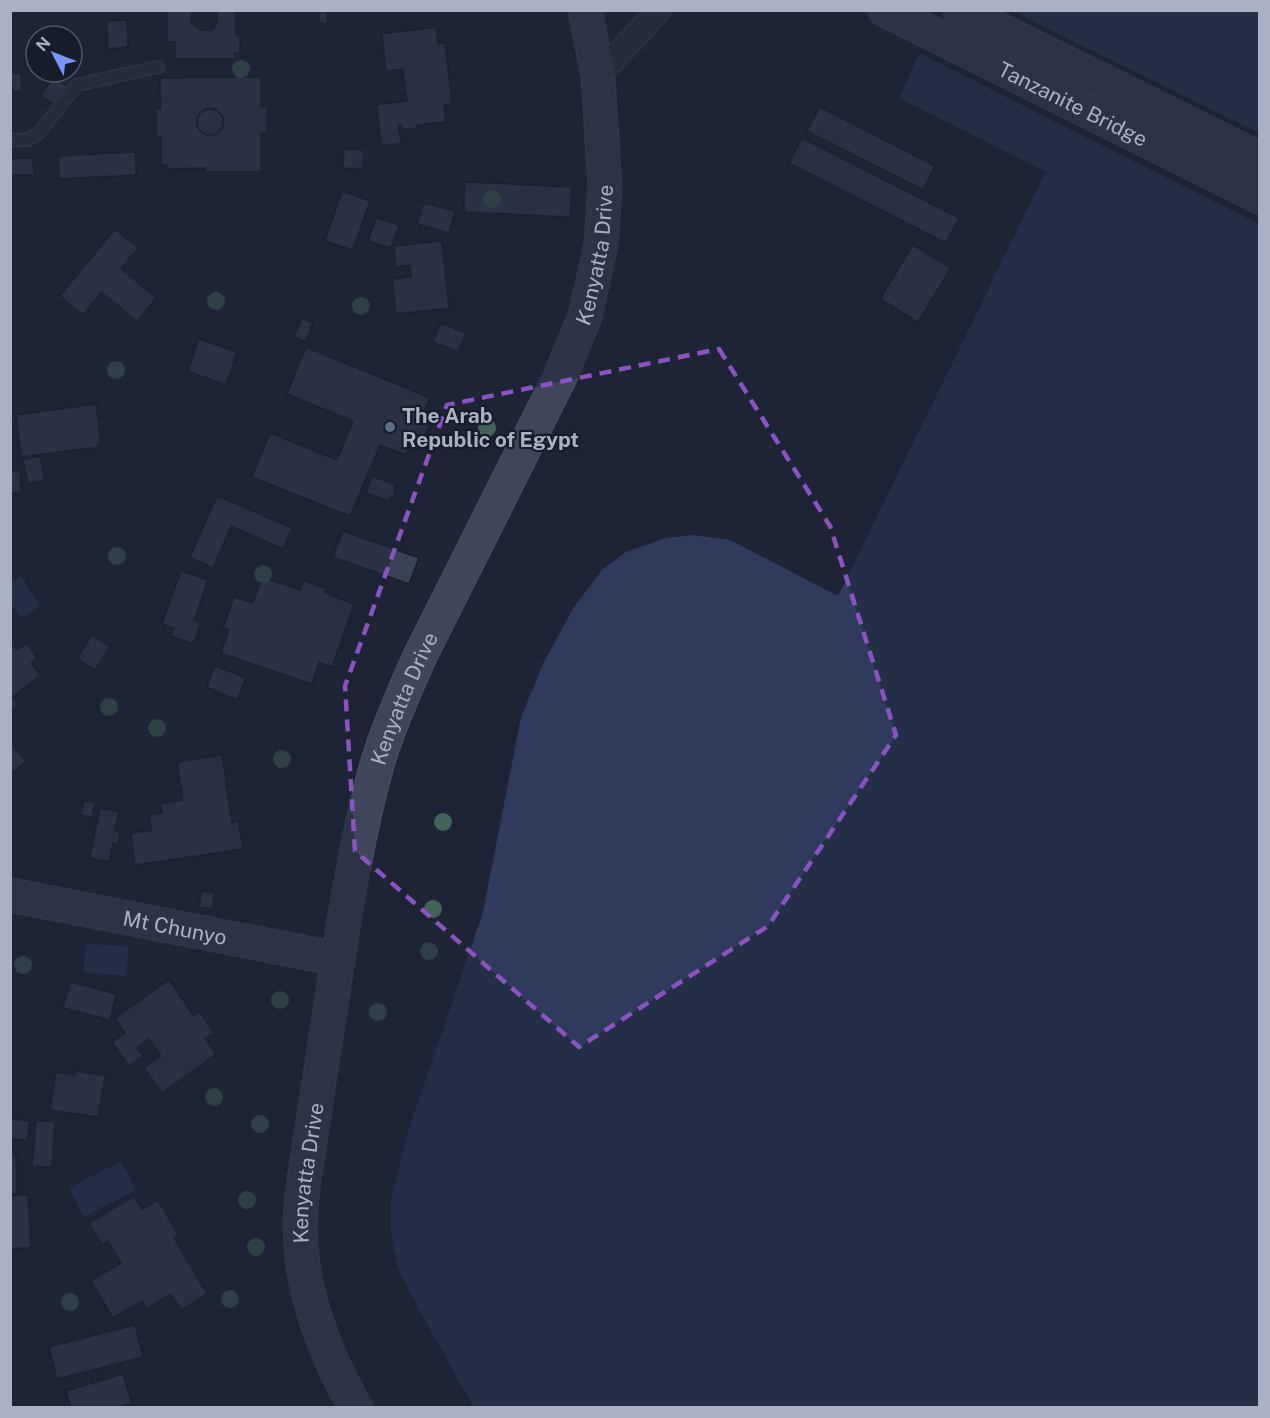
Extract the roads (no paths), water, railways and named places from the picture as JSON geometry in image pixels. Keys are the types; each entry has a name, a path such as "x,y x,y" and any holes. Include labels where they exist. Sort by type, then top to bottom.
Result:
{"street":[{"name":"Kenyatta Drive","path":"356,1407 343,1386 324,1342 312,1304 304,1267 300,1227 304,1183 360,830 379,759 420,656 560,377 585,316 601,244 605,187 598,76 585,10"},
{"path":"598,76 659,10"},
{"name":"Tanzanite Bridge","path":"885,10 1260,198"},
{"name":"Tanzanite Bridge","path":"960,10 1260,159"},
{"name":"Mt Chunyo","path":"10,895 339,959"}],"lane":[{"path":"10,140 27,140 38,134 77,85 158,67"}],"water":[{"path":"939,11 1259,11 1259,1407 474,1407 398,1268 391,1230 391,1200 407,1135 483,912 521,717 543,664 574,607 603,569 626,552 666,538 694,535 730,540 838,596 1046,172 899,98"},
{"path":"21,576 40,606 21,618 11,602 11,583"},
{"path":"86,943 129,947 126,976 83,972"},
{"path":"121,1161 136,1190 84,1217 69,1188"}],"place":[{"name":"The Arab Republic of Egypt","path":"390,427"}]}
